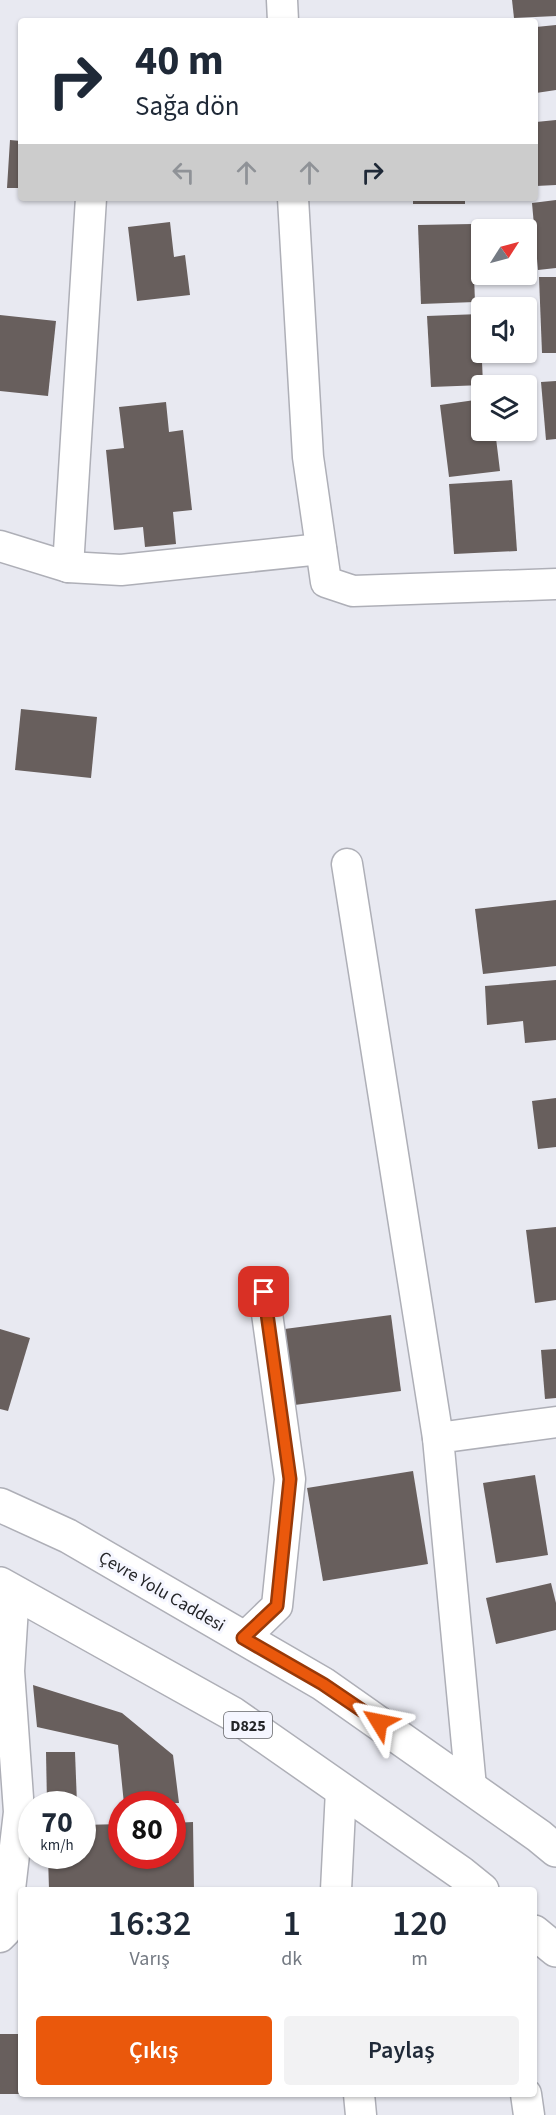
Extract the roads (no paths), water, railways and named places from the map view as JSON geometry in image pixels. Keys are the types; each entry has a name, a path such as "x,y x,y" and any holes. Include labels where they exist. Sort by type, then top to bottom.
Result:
{"highway":[{"name":"Çevre Yolu Caddesi","path":"0,1504 68,1536 323,1684 471,1787 556,1850"},
{"name":"D825","path":"7,1587 233,1714 478,1887"},
{"path":"537,1934 556,1950"}],"street":[{"path":"282,0 283,18"},
{"path":"68,567 91,201"},
{"path":"293,201 308,457 326,582 353,591 556,584"},
{"path":"0,546 68,567 121,570 321,549"},
{"path":"347,864 438,1438 471,1787"},
{"path":"243,1638 277,1606 290,1479 264,1292"},
{"path":"438,1438 556,1422"},
{"path":"0,1937 5,1932 19,1812 9,1671 7,1587"},
{"path":"336,1887 341,1790"},
{"path":"358,2097 361,2115"},
{"path":"526,2097 529,2115"}]}
